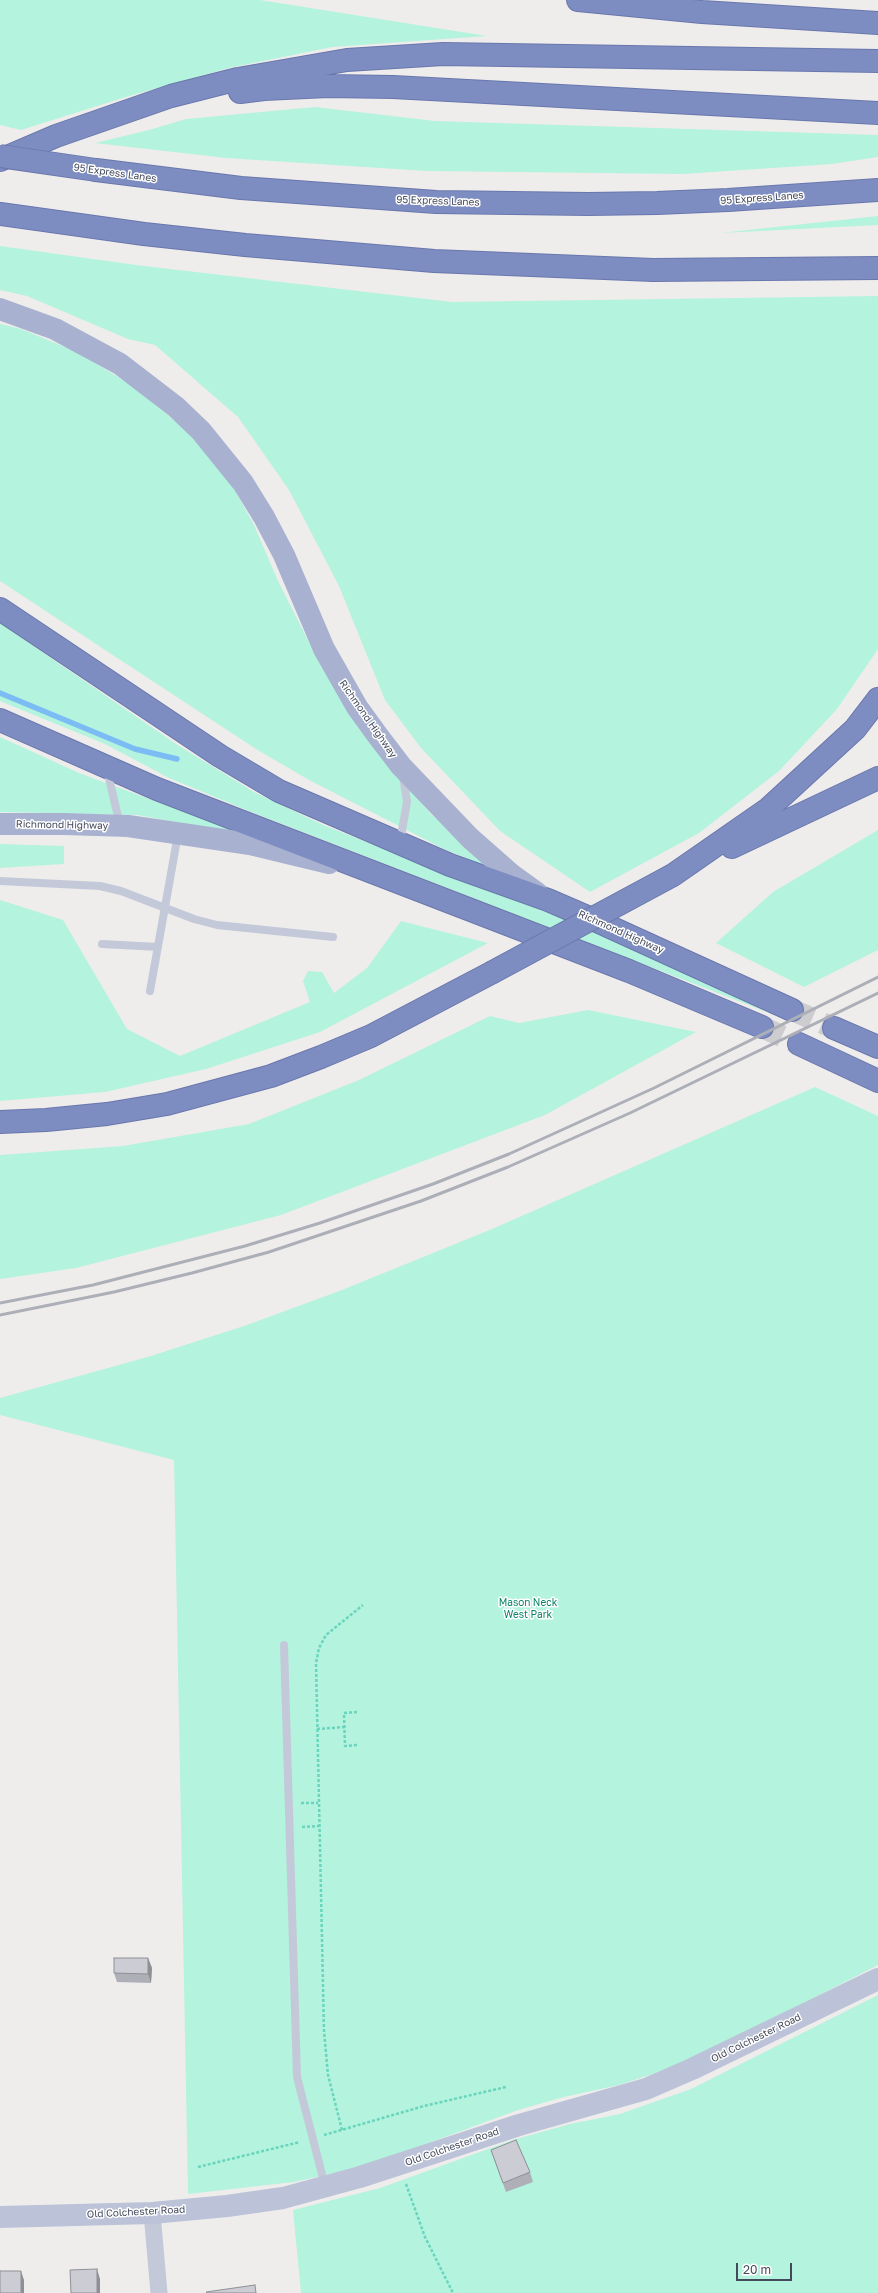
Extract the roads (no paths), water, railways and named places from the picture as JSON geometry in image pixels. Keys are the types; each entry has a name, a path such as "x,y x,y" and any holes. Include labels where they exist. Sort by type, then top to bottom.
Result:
{"highway":[{"path":"578,0 702,12 878,23"},
{"path":"0,160 103,118 171,96 238,79 339,61 397,56 589,55 878,61"},
{"path":"103,118 198,98 264,88 328,86 393,87 878,113"},
{"name":"95 Express Lanes","path":"0,156 96,170 241,188 337,196 443,202 588,204 657,203 878,190"},
{"path":"0,214 144,234 246,245 442,261 653,270 878,268"},
{"path":"0,609 246,771 279,791 450,866 548,900"},
{"path":"674,875 768,809 855,729 878,699"},
{"path":"0,720 106,765 163,792 374,874"},
{"path":"0,1122 76,1117 159,1105 216,1092 271,1076 321,1057 371,1036 674,875 878,778"},
{"name":"Richmond Highway","path":"374,874 629,971 762,1027"},
{"name":"Richmond Highway","path":"548,900 792,1010"},
{"path":"834,1028 878,1047"},
{"path":"799,1044 878,1081"}],"main road":[{"name":"Richmond Highway","path":"0,309 55,329 120,364 176,407 211,443 243,483 264,517 284,555 324,649 340,679 365,718 402,766 470,838 512,875 548,900"},
{"name":"Richmond Highway","path":"0,824 120,826 178,833 250,844 374,874"}],"street":[{"name":"Old Colchester Road","path":"0,2217 152,2213 283,2198 325,2187 519,2125 646,2089 692,2069 878,1979"},
{"path":"152,2213 159,2293"}],"lane":[{"path":"106,765 120,826"},
{"path":"400,845 407,802 402,766"},
{"path":"150,991 178,833"},
{"path":"0,881 100,886 165,909 217,925 333,937"},
{"path":"102,944 158,946"},
{"path":"284,1645 297,2077 325,2187"}],"waterway":[{"path":"0,693 135,749 177,759"}],"tunnel":[{"path":"792,1010 834,1028"},
{"path":"762,1027 799,1044"}],"railway":[{"path":"0,1303 93,1285 245,1246 320,1223 433,1184 509,1154 654,1088 878,977"},
{"path":"0,1315 114,1292 192,1273 269,1252 421,1201 508,1167 630,1113 878,993"}],"park label":[{"name":"Mason Neck West Park","path":"528,1608"}]}
